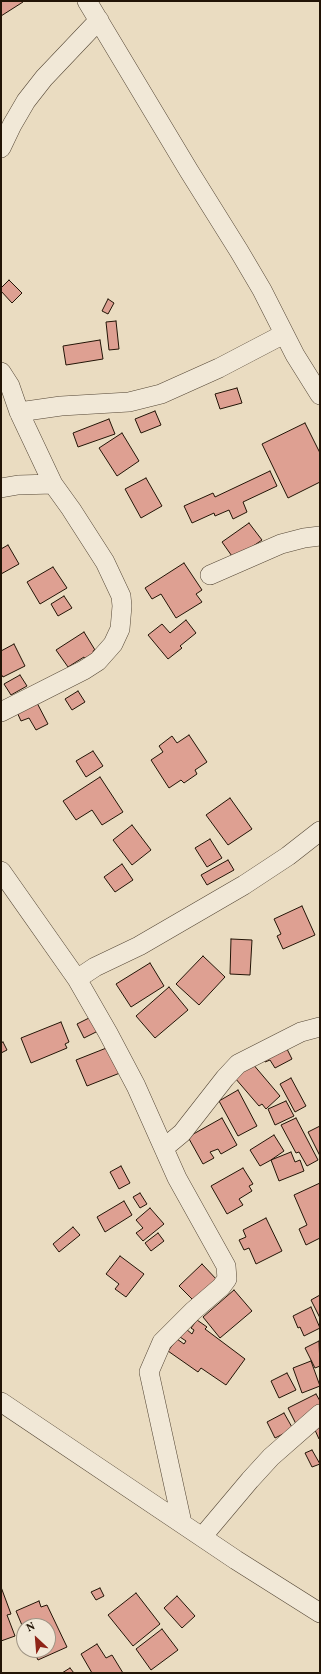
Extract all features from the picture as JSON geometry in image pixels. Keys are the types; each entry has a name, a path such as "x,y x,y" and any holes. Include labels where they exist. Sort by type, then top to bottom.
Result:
{"street":[{"path":"87,1 239,251 262,290 284,334 320,395"},
{"path":"1,148 15,119 26,101 44,78 99,20"},
{"path":"18,412 61,406 129,402 161,394 219,368 284,334"},
{"path":"1,372 10,386 18,412 53,484 90,538 119,591 122,606 120,629 113,644 98,661 84,670 1,712"},
{"path":"1,488 18,485 53,484"},
{"path":"210,575 281,544 304,538 320,536"},
{"path":"77,979 95,967 139,946 244,885 288,856 320,831"},
{"path":"1,872 77,979 108,1033 136,1086 177,1178 226,1266 227,1279 221,1287 193,1311 162,1342 149,1372 182,1523"},
{"path":"164,1148 182,1133 225,1078 238,1064 302,1032 320,1027"},
{"path":"1,1402 320,1614"},
{"path":"202,1537 271,1457 320,1414"}],"building":[{"path":"1,1 23,1 23,2 1,16"},
{"path":"9,280 22,293 12,303 1,291 1,288"},
{"path":"108,299 114,303 108,314 102,311"},
{"path":"116,321 119,349 109,350 106,322"},
{"path":"100,340 103,359 66,365 63,346"},
{"path":"237,388 242,403 220,409 215,394"},
{"path":"155,411 161,425 141,433 135,419"},
{"path":"109,419 115,434 78,447 73,433"},
{"path":"305,423 320,453 320,482 288,498 262,444"},
{"path":"122,433 139,461 117,476 99,448"},
{"path":"270,471 277,486 243,502 247,512 233,519 229,510 215,516 214,513 192,523 184,506 213,493 215,497"},
{"path":"146,478 162,506 141,518 125,489"},
{"path":"249,523 262,540 234,559 222,542"},
{"path":"8,545 19,564 1,574 1,549"},
{"path":"184,563 202,590 196,594 202,602 176,618 161,594 152,599 145,588"},
{"path":"53,567 67,588 40,604 27,582"},
{"path":"64,596 72,608 58,616 51,604"},
{"path":"186,620 196,633 180,646 182,648 168,659 148,635 162,624 170,633"},
{"path":"84,632 95,650 93,651 95,656 87,662 84,657 68,667 56,650"},
{"path":"14,644 25,666 3,677 1,674 1,651"},
{"path":"20,675 27,686 11,695 4,684"},
{"path":"78,691 85,702 72,710 65,699"},
{"path":"36,701 48,724 36,730 29,718 21,721 16,710"},
{"path":"189,735 207,762 195,770 197,774 184,783 181,780 169,788 151,760 163,752 159,746 172,736 177,743"},
{"path":"93,751 103,766 86,777 76,761"},
{"path":"100,777 123,812 102,825 92,810 76,820 63,801"},
{"path":"230,798 252,829 228,845 206,815"},
{"path":"132,825 151,850 132,865 113,840"},
{"path":"210,839 222,858 207,867 195,848"},
{"path":"228,860 234,870 207,885 201,875"},
{"path":"122,864 133,880 115,892 104,877"},
{"path":"302,906 315,935 283,949 277,936 281,934 274,919"},
{"path":"231,939 252,940 250,975 230,974"},
{"path":"203,956 225,977 199,1005 176,984"},
{"path":"150,963 164,986 131,1007 116,984"},
{"path":"169,987 188,1010 155,1038 136,1016"},
{"path":"91,1017 98,1031 84,1038 77,1024"},
{"path":"61,1022 69,1042 65,1044 67,1048 31,1063 21,1038"},
{"path":"3,1042 7,1050 1,1053 1,1043"},
{"path":"114,1045 125,1071 87,1086 76,1060"},
{"path":"285,1045 292,1059 275,1068 270,1060 265,1062 262,1057"},
{"path":"252,1063 280,1096 266,1109 262,1104 259,1106 235,1078"},
{"path":"291,1078 306,1106 295,1112 280,1084"},
{"path":"238,1090 257,1126 238,1136 219,1101"},
{"path":"286,1101 294,1116 275,1125 268,1109"},
{"path":"222,1118 237,1145 221,1154 218,1149 210,1152 214,1158 203,1164 188,1137"},
{"path":"296,1118 318,1160 307,1166 299,1152 296,1153 281,1125"},
{"path":"320,1126 320,1156 308,1132"},
{"path":"274,1135 284,1151 260,1166 250,1150"},
{"path":"291,1152 295,1162 300,1160 304,1171 279,1181 271,1160"},
{"path":"121,1166 130,1183 119,1189 110,1172"},
{"path":"243,1168 253,1184 249,1186 252,1191 239,1199 243,1205 227,1214 211,1186"},
{"path":"320,1183 320,1238 306,1245 299,1229 307,1225 294,1195"},
{"path":"140,1193 147,1204 140,1208 133,1197"},
{"path":"124,1201 132,1215 105,1232 97,1217"},
{"path":"150,1208 164,1224 143,1241 136,1233 143,1228 136,1220"},
{"path":"266,1218 282,1251 256,1264 249,1248 244,1250 239,1240 246,1237 243,1230"},
{"path":"73,1227 80,1235 59,1252 53,1244"},
{"path":"158,1233 164,1241 151,1251 145,1243"},
{"path":"120,1256 144,1274 126,1297 115,1289 119,1284 106,1274"},
{"path":"202,1264 218,1281 196,1303 179,1286"},
{"path":"234,1290 252,1311 220,1338 203,1317"},
{"path":"320,1295 320,1318 311,1300"},
{"path":"311,1307 320,1328 304,1336 300,1327 298,1328 293,1316"},
{"path":"197,1320 207,1327 205,1329 245,1359 226,1385 201,1368 198,1372 168,1351 177,1339 184,1344 186,1341 180,1337 186,1329 192,1334 194,1330 191,1328"},
{"path":"319,1341 320,1366 315,1368 305,1348"},
{"path":"311,1361 320,1386 302,1393 293,1368"},
{"path":"287,1373 296,1390 279,1398 271,1381"},
{"path":"316,1394 320,1401 320,1411 296,1424 288,1408"},
{"path":"284,1413 293,1429 275,1438 267,1422"},
{"path":"320,1415 320,1439 319,1439 310,1419"},
{"path":"312,1450 320,1464 312,1467 305,1453"},
{"path":"1,1587 11,1614 7,1615 15,1636 1,1641"},
{"path":"100,1588 104,1596 96,1600 91,1592"},
{"path":"136,1593 160,1624 133,1646 108,1615"},
{"path":"177,1596 195,1616 182,1628 164,1608"},
{"path":"39,1601 41,1607 47,1605 53,1618 19,1618 16,1611"},
{"path":"56,1624 67,1647 56,1652"},
{"path":"162,1629 178,1650 151,1670 136,1649"},
{"path":"97,1644 106,1658 112,1655 123,1673 92,1673 81,1654"},
{"path":"70,1668 74,1673 62,1673"}]}
